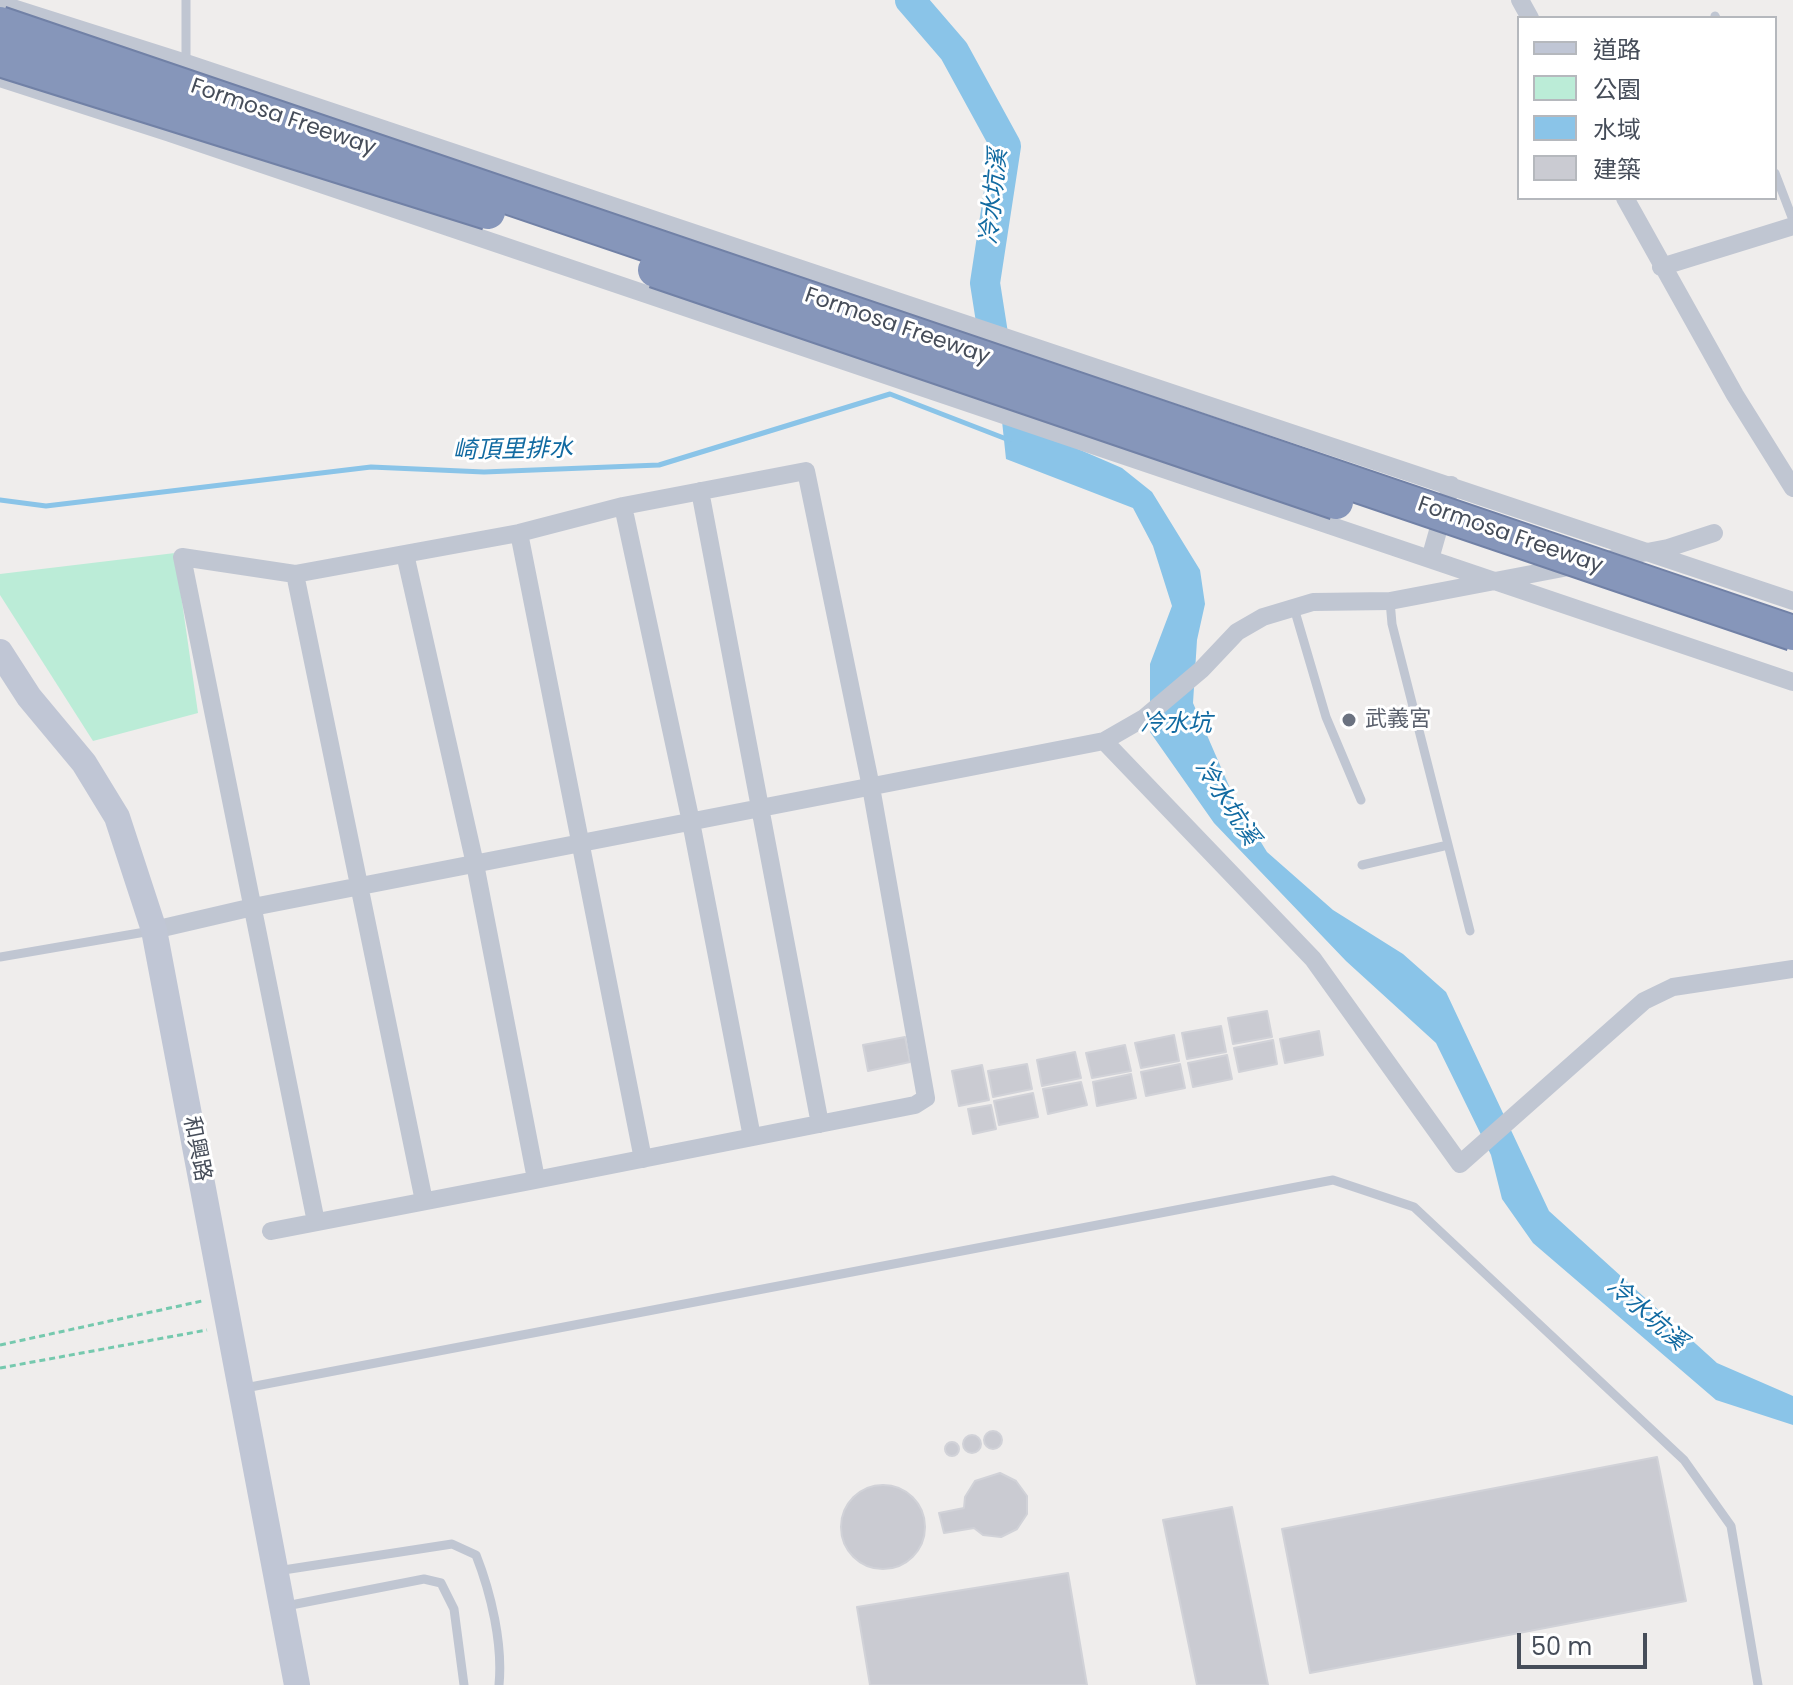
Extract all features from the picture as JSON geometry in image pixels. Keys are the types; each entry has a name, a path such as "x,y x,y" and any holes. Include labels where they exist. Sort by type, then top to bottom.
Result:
{"highway":[{"name":"Formosa Freeway","path":"0,24 1793,633"},
{"name":"Formosa Freeway","path":"0,59 504,217 973,381 1793,656"}],"street":[{"path":"0,4 1054,352 1793,601"},
{"path":"170,133 186,63"},
{"path":"0,78 1793,682"},
{"path":"1626,200 1661,267 1793,488"},
{"path":"1661,267 1793,223"},
{"path":"722,319 740,248"},
{"path":"1069,437 1089,364"},
{"path":"271,1231 915,1105 926,1098 871,787 806,471 623,506 519,533 295,574 182,557 316,1222"},
{"path":"1430,559 1451,485"},
{"path":"700,491 820,1124"},
{"path":"623,506 691,822 752,1137"},
{"path":"519,533 578,844 643,1159"},
{"path":"154,930 253,907 1104,741 1144,718 1202,669 1237,632 1263,617 1313,602 1390,601 1651,551 1714,533"},
{"path":"405,554 475,864 536,1179"},
{"path":"295,574 424,1201"},
{"name":"和興路","path":"0,652 29,697 84,763 117,817 154,930 297,1685"},
{"path":"1104,741 1313,959 1460,1164 1644,1001 1673,987 1793,969"}],"lane":[{"path":"186,0 186,63"},
{"path":"1777,179 1793,223"},
{"path":"1390,601 1392,624 1470,931"},
{"path":"1294,608 1326,717 1361,800"},
{"path":"1362,865 1448,845"},
{"path":"0,957 154,930"},
{"path":"241,1389 1333,1180 1414,1207 1684,1460 1731,1526 1758,1685"},
{"path":"276,1571 452,1544 476,1555 485,1577 500,1667 499,1685"},
{"path":"283,1607 424,1579 441,1583 454,1609 464,1685"}],"path":[{"path":"0,1345 206,1301"},
{"path":"0,1368 211,1329"}],"green space":[{"path":"175,553 198,713 93,741 0,595 0,574"}],"water":[{"name":"冷水坑","path":"1002,421 1025,426 1122,468 1152,492 1200,570 1205,604 1197,640 1193,703 1236,802 1267,852 1333,910 1403,954 1446,992 1549,1211 1717,1363 1793,1396 1793,1425 1716,1400 1533,1243 1502,1199 1491,1155 1436,1043 1346,961 1214,823 1150,732 1150,664 1172,606 1153,546 1133,508 1006,459"}],"building":[{"path":"1267,1011 1272,1037 1233,1044 1228,1018"},
{"path":"1221,1026 1226,1052 1187,1059 1182,1033"},
{"path":"1319,1031 1323,1055 1285,1063 1280,1039"},
{"path":"1174,1035 1179,1061 1141,1068 1135,1043"},
{"path":"905,1037 910,1062 868,1071 863,1045"},
{"path":"1273,1040 1277,1064 1239,1072 1234,1048"},
{"path":"1125,1045 1131,1071 1092,1078 1086,1053"},
{"path":"1075,1052 1081,1078 1042,1086 1037,1060"},
{"path":"1227,1055 1232,1079 1193,1087 1188,1063"},
{"path":"1027,1064 1032,1089 993,1097 988,1071"},
{"path":"1180,1064 1185,1088 1146,1096 1141,1072"},
{"path":"982,1065 989,1100 959,1106 952,1071"},
{"path":"1131,1074 1136,1098 1097,1106 1093,1082"},
{"path":"1081,1082 1087,1105 1048,1114 1043,1089"},
{"path":"1033,1093 1038,1117 999,1125 994,1101"},
{"path":"991,1105 996,1129 973,1134 968,1109"},
{"path":"993,1431 1002,1440 993,1449 984,1440"},
{"path":"972,1435 981,1444 972,1453 963,1444"},
{"path":"952,1442 959,1449 952,1456 945,1449"},
{"path":"1657,1457 1686,1601 1310,1673 1282,1529"},
{"path":"1000,1473 1016,1481 1027,1496 1027,1514 1017,1529 1001,1537 983,1535 974,1528 944,1533 939,1513 964,1508 965,1497 975,1481"},
{"path":"883,1485 899,1488 913,1497 922,1511 925,1527 922,1543 913,1557 899,1566 883,1569 867,1566 853,1557 844,1543 841,1527 844,1511 853,1497 867,1488"},
{"path":"1232,1507 1268,1685 1197,1685 1163,1520"},
{"path":"1068,1573 1087,1685 870,1685 857,1607"}],"waterway":[{"name":"冷水坑溪","path":"910,0 954,51 1006,146 985,283 1001,385"},
{"name":"崎頂里排水","path":"0,500 46,506 371,467 484,472 659,465 890,394 1009,440"}],"place":[{"name":"武義宮","path":"1349,720"}]}
